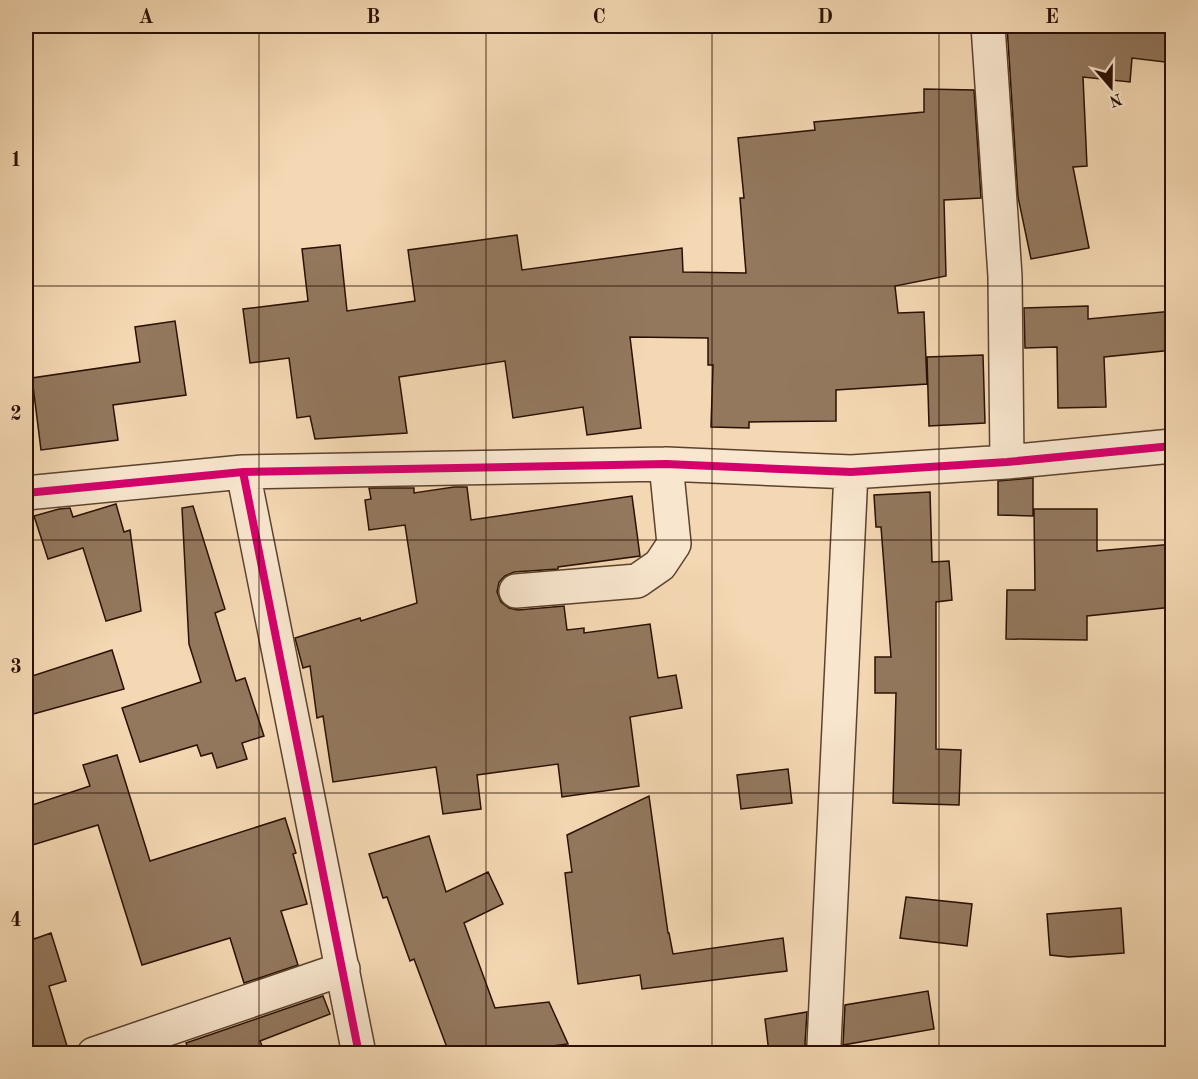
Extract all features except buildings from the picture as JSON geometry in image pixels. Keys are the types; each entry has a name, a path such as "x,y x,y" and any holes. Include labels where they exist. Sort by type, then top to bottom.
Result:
{"street":[{"path":"988,26 1005,276 1007,462"},
{"path":"26,493 243,472 666,464 850,472 1007,462 1173,446"},
{"path":"516,591 637,581 660,565 674,544 666,464"},
{"path":"243,472 359,1053"},
{"path":"824,1045 850,472"},
{"path":"94,1053 343,969"}],"cycle path":[{"path":"26,493 243,472 666,464 851,472 1007,462 1172,446"},
{"path":"243,472 359,1054"}]}
